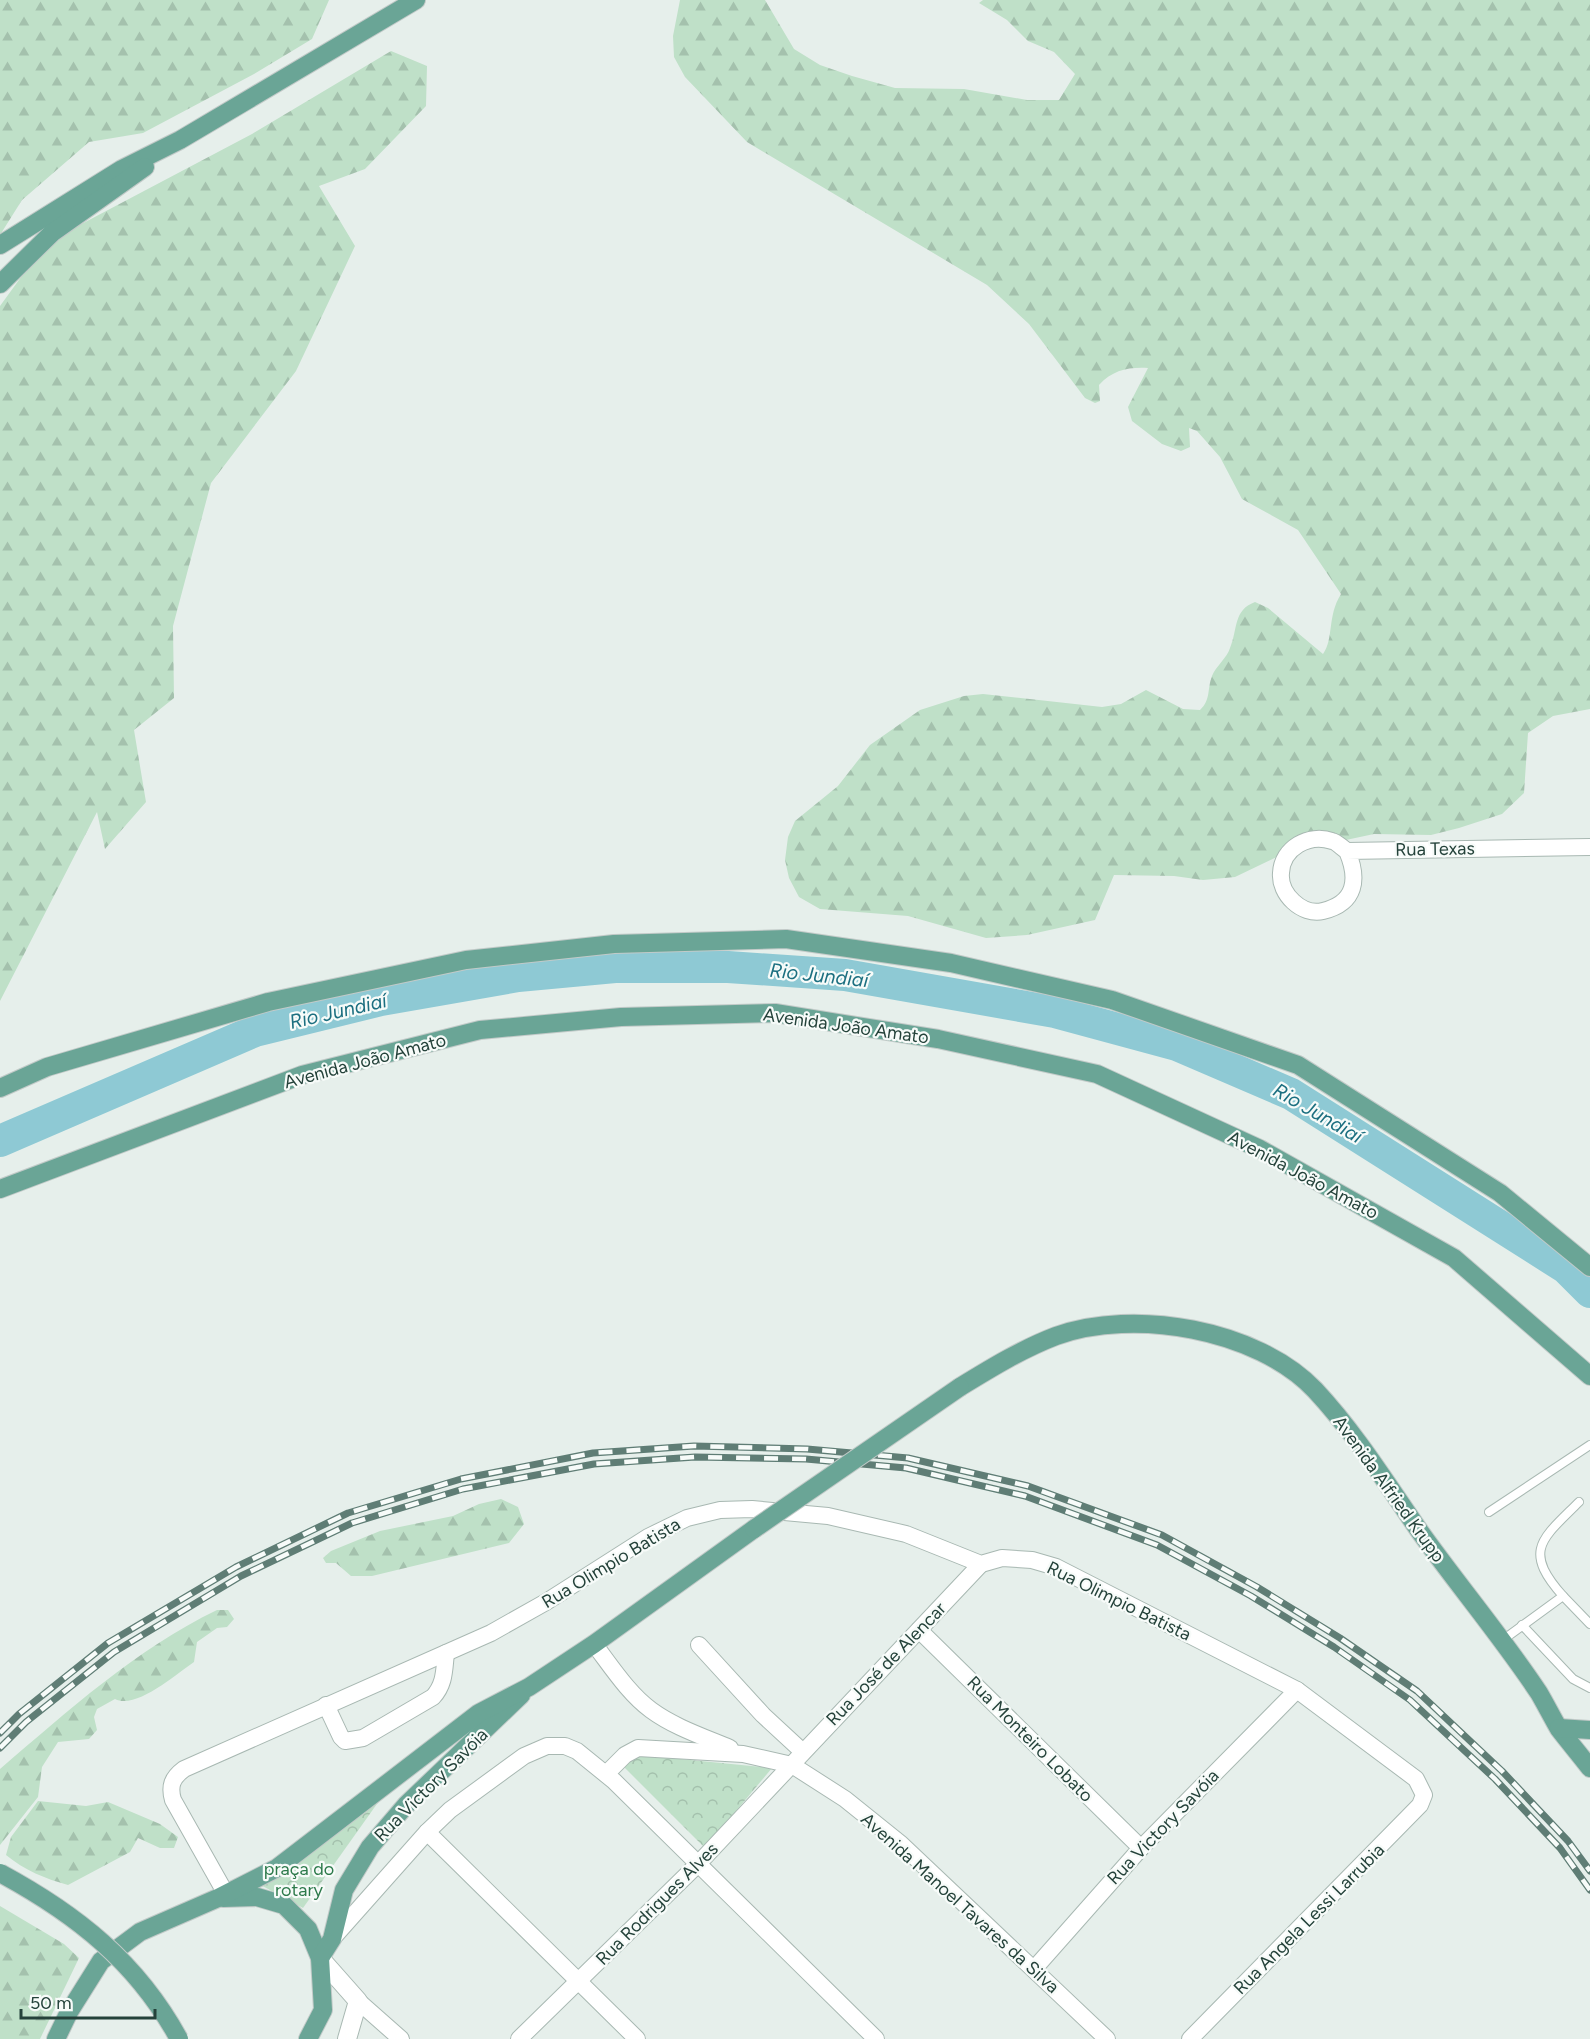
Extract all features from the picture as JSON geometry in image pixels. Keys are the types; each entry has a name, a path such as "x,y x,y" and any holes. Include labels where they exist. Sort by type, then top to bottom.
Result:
{"main road":[{"path":"0,245 122,169 180,140 416,0"},
{"path":"0,284 52,233 180,140"},
{"path":"0,1088 47,1066 268,1002 466,960 614,944 786,939 951,963 1112,999 1298,1065 1500,1193 1590,1267"},
{"name":"Avenida João Amato","path":"0,1189 302,1075 480,1030 621,1017 775,1013 938,1039 1097,1074 1260,1149 1454,1258 1590,1376"},
{"name":"Avenida Alfried Krupp","path":"529,1687 594,1644 754,1529 960,1387 1010,1356 1058,1335 1104,1325 1148,1324 1215,1333 1264,1352 1314,1389 1361,1445 1500,1642 1539,1693 1559,1728 1590,1768"},
{"path":"56,2039 69,2012 101,1961 140,1932 222,1896 277,1868 479,1713 529,1687"},
{"name":"Rua Victory Savóia","path":"320,1958 332,1939 344,1890 370,1847 406,1806 503,1715 529,1687"},
{"path":"1559,1728 1590,1730"},
{"path":"0,1873 70,1914 99,1938 130,1968 179,2039"},
{"path":"222,1896 257,1896 284,1905 308,1929 320,1958 323,2010 308,2039"}],"street":[{"name":"Rua Texas","path":"1347,851 1355,870 1353,890 1339,906 1320,912 1300,907 1285,893 1281,873 1288,854 1300,842 1317,838 1333,841 1347,851 1590,847"},
{"name":"Rua Olimpio Batista","path":"222,1896 170,1790 172,1780 184,1769 491,1633 546,1602 648,1537 687,1518 720,1510 752,1509 828,1516 906,1534 981,1563 1002,1558 1032,1560 1056,1567 1297,1690 1416,1779 1424,1795"},
{"name":"Rua José de Alencar","path":"797,1758 981,1563"},
{"name":"Rua Monteiro Lobato","path":"920,1630 1141,1848"},
{"path":"594,1644 622,1680 651,1710 678,1725 743,1754"},
{"path":"699,1645 764,1715 797,1758"},
{"path":"326,1705 345,1741 363,1738 433,1697 441,1689 446,1653"},
{"name":"Rua Victory Savóia","path":"1034,1969 1141,1848 1297,1690"},
{"path":"332,1939 427,1832 450,1810 524,1756 547,1746 565,1746 577,1751 606,1774 876,2039"},
{"name":"Avenida Manoel Tavares da Silva","path":"606,1774 625,1755 638,1748 797,1758 901,1844 1107,2039"},
{"name":"Rua Rodrigues Alves","path":"519,2039 581,1981 697,1865 797,1758"},
{"name":"Rua Angela Lessi Larrubia","path":"1190,2039 1416,1810 1424,1795"},
{"path":"427,1832 581,1981 637,2039"},
{"path":"320,1958 358,2001 401,2039"},
{"path":"347,2039 358,2001"}],"lane":[{"path":"1489,1512 1590,1445"},
{"path":"1579,1502 1544,1537 1541,1545 1541,1569 1590,1624"},
{"path":"1500,1642 1563,1596"},
{"path":"1522,1626 1574,1679 1590,1688"}],"green space":[{"path":"0,0 329,0 312,39 254,74 143,133 89,142 22,200 0,235"},
{"path":"680,0 765,0 794,49 820,65 895,88 964,89 1027,100 1059,100 1075,74 1054,52 1028,41 1007,20 979,3 983,0 1590,0 1590,709 1553,716 1528,733 1524,793 1502,814 1459,828 1431,835 1374,834 1285,853 1235,877 1203,880 1174,876 1114,875 1095,920 1027,935 986,938 908,916 820,909 799,897 789,878 785,860 788,837 795,821 838,786 870,745 920,710 964,696 983,694 1102,707 1121,704 1146,690 1183,709 1200,710 1207,698 1212,676 1229,652 1237,621 1248,605 1255,602 1268,608 1323,654 1334,611 1341,594 1298,530 1242,499 1220,457 1197,431 1189,428 1190,447 1181,451 1162,444 1132,421 1128,407 1148,368 1127,369 1115,373 1099,385 1100,401 1095,403 1085,398 1029,324 987,285 747,142 685,77 674,57 673,36"},
{"path":"391,51 427,66 426,106 365,169 319,186 355,246 296,371 211,483 173,626 174,698 134,730 146,802 105,849 97,812 0,1001 0,306 32,262 72,229 252,134"},
{"path":"501,1499 518,1507 524,1524 509,1543 372,1576 351,1576 336,1563 326,1563 323,1558 331,1551 380,1531 453,1516 479,1504"},
{"path":"217,1610 228,1610 234,1619 227,1627 217,1628 197,1642 194,1662 156,1689 134,1700 115,1699 97,1709 94,1717 97,1730 89,1739 58,1742 42,1767 38,1797 0,1845 0,1769 77,1703 131,1662 158,1643"},
{"path":"640,1755 772,1768 705,1848 625,1768 625,1764"},
{"name":"praça do rotary","path":"384,1794 303,1908 259,1884"},
{"path":"38,1801 86,1806 108,1802 160,1824 178,1837 174,1848 160,1848 138,1838 130,1852 68,1885 36,1873 6,1855 11,1837"},
{"path":"0,1906 64,1944 79,1958 40,2039 0,2039"}],"waterway":[{"name":"Rio Jundiaí","path":"0,1141 255,1031 381,1000 518,976 615,967 728,967 845,975 1055,1012 1177,1045 1291,1094 1566,1268 1590,1292"}],"railway":[{"path":"0,1733 19,1714 108,1643 236,1567 348,1513 461,1479 593,1453 694,1446 807,1449 908,1458 1028,1486 1162,1535 1257,1587 1340,1638 1417,1691 1502,1771 1568,1841 1590,1871"},
{"path":"0,1748 26,1722 114,1652 241,1576 352,1523 463,1489 594,1464 695,1457 806,1459 906,1468 1025,1496 1157,1545 1251,1596 1334,1647 1410,1700 1495,1779 1560,1848 1590,1890"}]}
